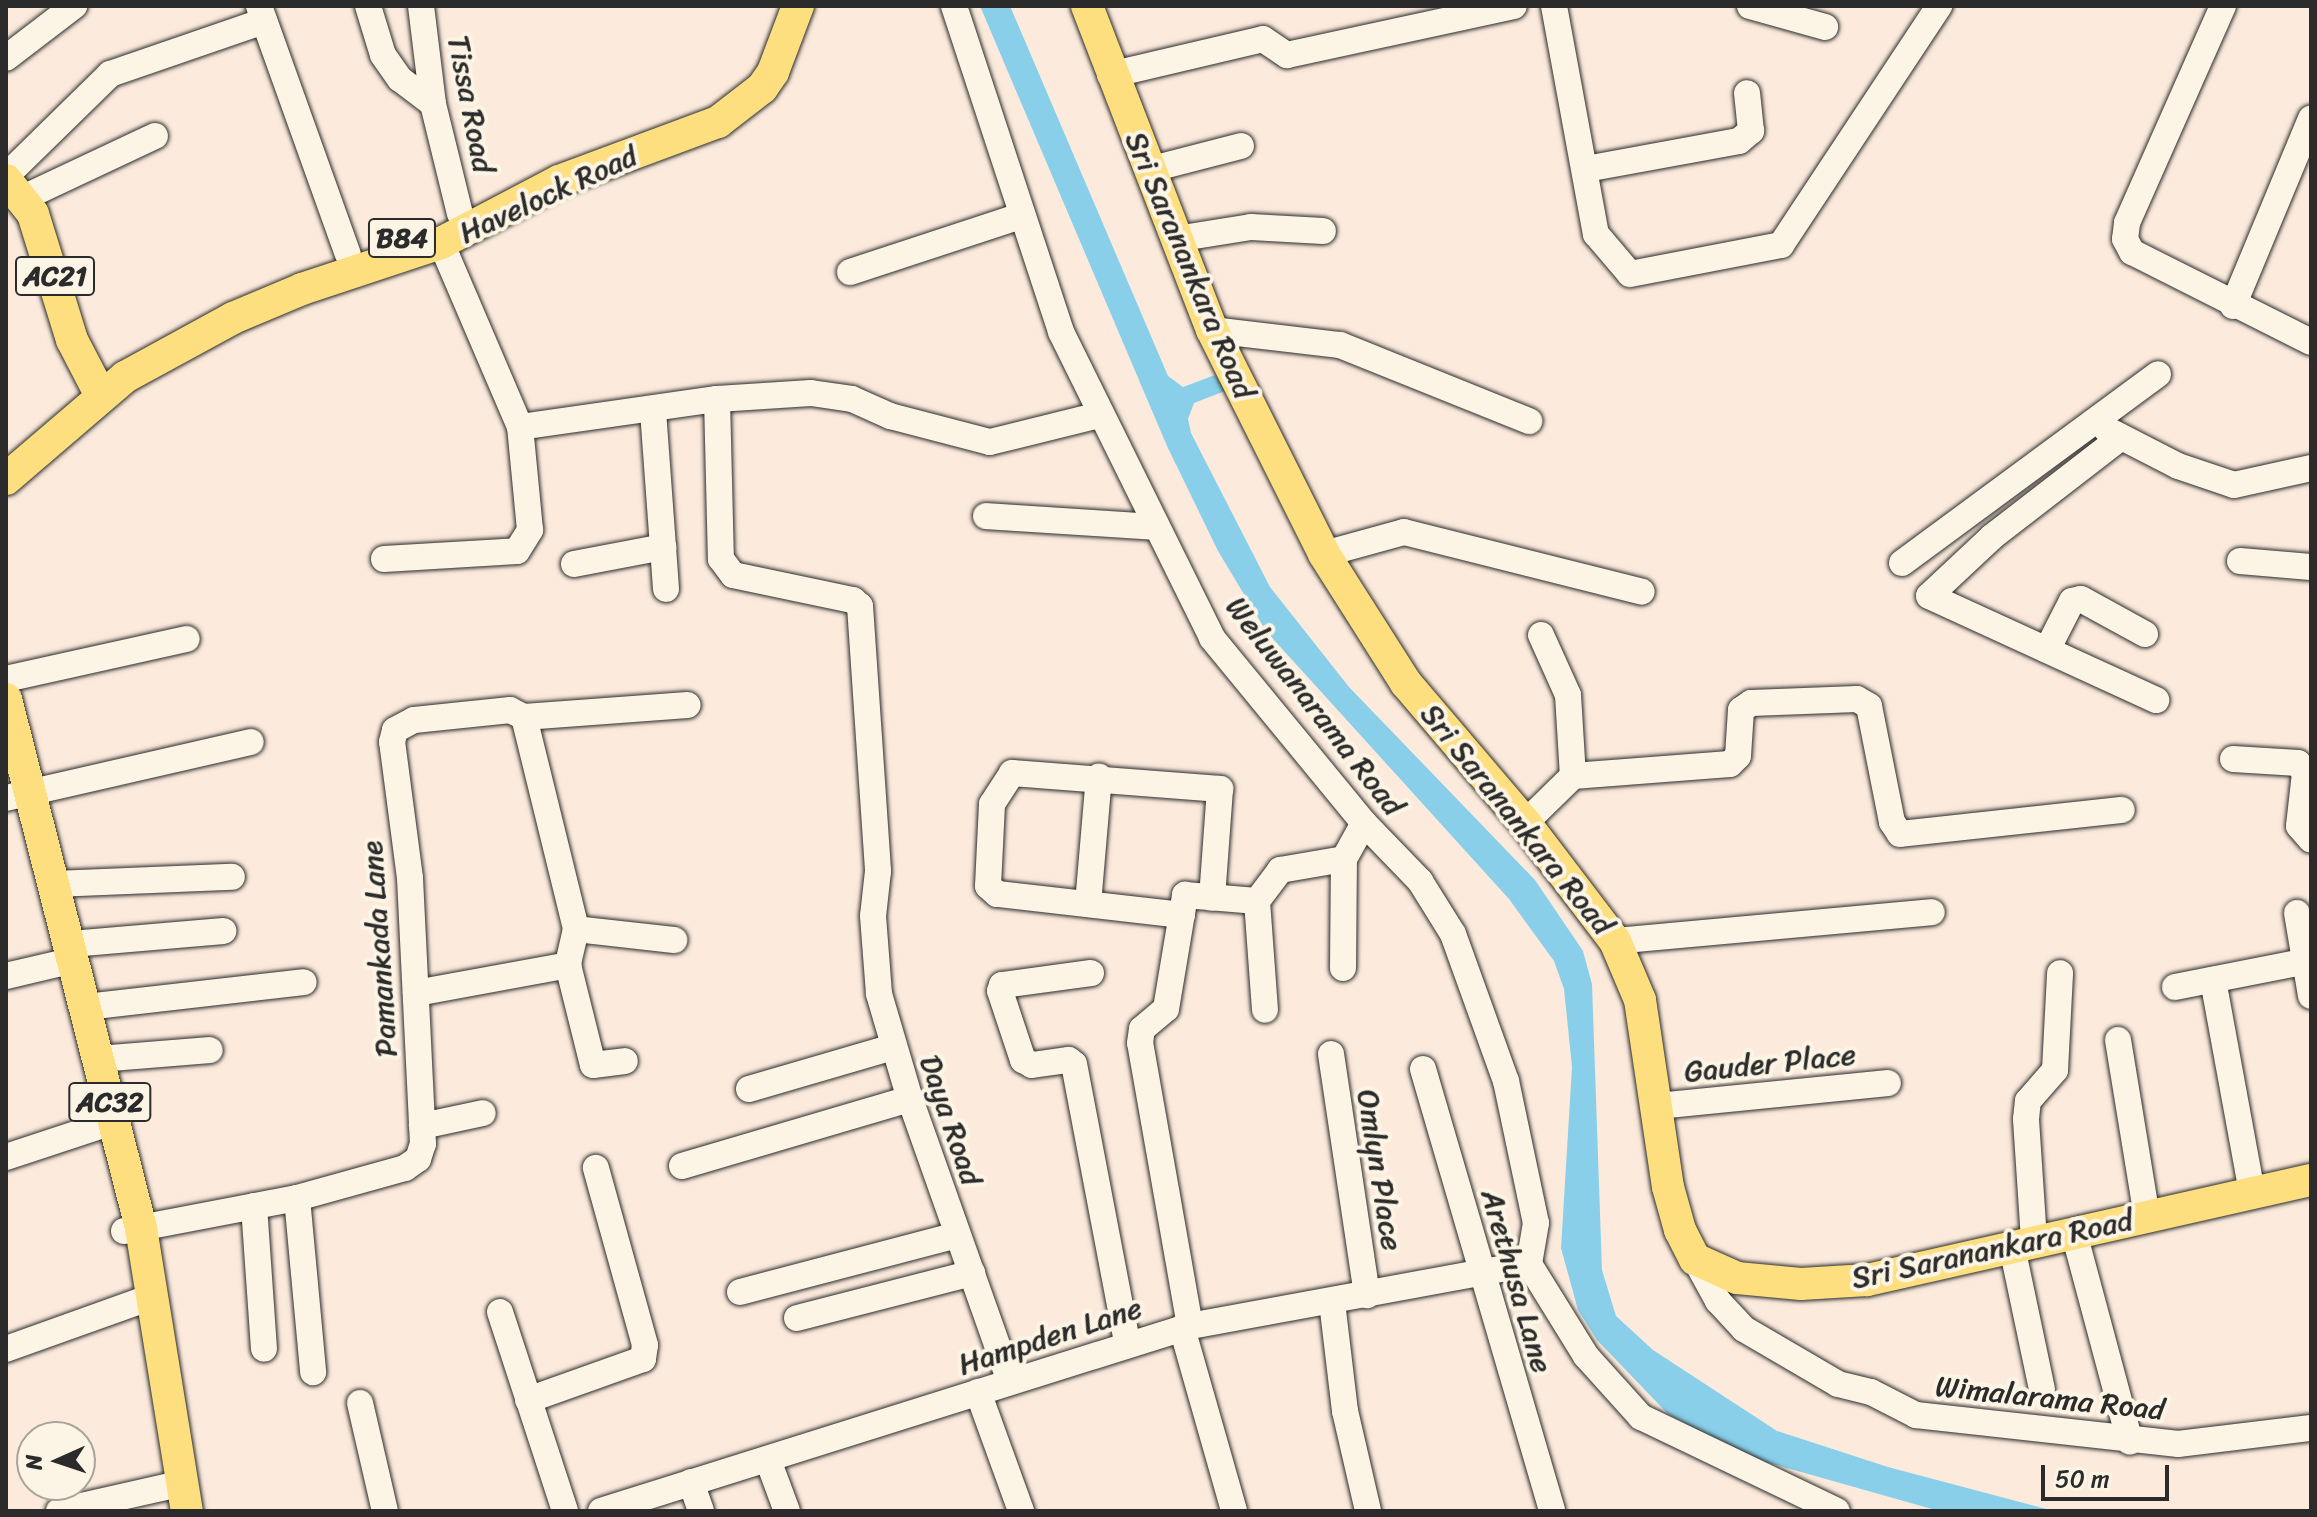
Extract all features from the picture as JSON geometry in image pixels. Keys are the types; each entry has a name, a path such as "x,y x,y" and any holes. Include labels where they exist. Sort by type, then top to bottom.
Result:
{"main road":[{"name":"Havelock Road","path":"6,455 95,388 258,286 460,214 534,171 680,115 725,92 764,45 777,6"},
{"name":"Havelock Road","path":"6,479 95,388 233,318 302,289 441,243 559,181 718,122 762,88 773,72 798,6"},
{"name":"Sri Saranankara Road","path":"1087,6 1110,75 1212,330 1324,554 1406,683 1525,823 1615,941 1640,1000 1668,1187 1680,1230 1695,1259 1737,1278 1801,1284 1867,1280 2311,1180"},
{"name":"AC21","path":"11,185 42,237 95,388"},
{"name":"AC32","path":"6,699 14,789 64,954 86,1007 99,1059 133,1230 174,1498"},
{"name":"AC32","path":"14,789 54,884 97,1127 133,1230"}],"street":[{"path":"6,58 74,6"},
{"path":"368,6 383,55 400,79 433,104"},
{"name":"Tissa Road","path":"421,6 433,104 460,214"},
{"name":"Weluwanarama Road","path":"954,6 1020,216 1061,332 1099,415 1212,638 1364,823 1420,881 1453,934 1506,1081 1536,1223 1529,1264"},
{"path":"1110,75 1263,39 1287,55 1514,6"},
{"path":"1554,6 1596,234 1630,274 1781,245 1939,6"},
{"path":"1750,6 1825,27"},
{"path":"2223,6 2127,223 2125,239 2132,252 2233,306 2311,342"},
{"path":"11,185 110,74 262,14 348,254"},
{"path":"1586,169 1739,141 1751,131 1747,93"},
{"path":"2233,306 2311,119"},
{"path":"11,185 155,136"},
{"path":"1148,170 1241,146"},
{"path":"850,272 1020,216"},
{"path":"1176,239 1251,227 1323,231"},
{"path":"384,559 517,551 530,530 520,427 441,243"},
{"path":"1212,330 1340,345 1529,421"},
{"path":"1902,563 2158,374"},
{"path":"520,427 653,412 717,399 811,393 852,399 890,416 990,442 1099,415"},
{"name":"Daya Road","path":"717,399 721,559 733,575 860,606 878,871 873,916 879,994 910,1099 1010,1381"},
{"path":"653,412 666,589"},
{"path":"2093,421 2120,438 2234,485 2280,471 2311,468"},
{"path":"2120,438 1992,537 1929,596 2156,700"},
{"path":"986,516 1157,527"},
{"path":"1324,554 1404,532 1642,592"},
{"path":"574,564 663,547"},
{"path":"2240,561 2311,567"},
{"path":"2047,650 2072,601 2081,599 2145,634"},
{"path":"1541,635 1568,695 1573,776"},
{"path":"6,679 187,639"},
{"path":"1525,823 1573,776 1730,764 1738,756 1741,710 1751,703 1857,699 1869,706 1892,822 1900,834 2122,810"},
{"name":"Pamankada Lane","path":"133,1230 297,1198 405,1168 418,1159 422,1126 410,878 392,742 395,730 414,720 510,710 524,717 688,705"},
{"path":"524,717 576,929 568,965 593,1065 625,1061"},
{"path":"14,789 251,742"},
{"path":"2233,759 2298,763 2305,773 2299,826 2311,840"},
{"path":"1182,915 997,894 988,886 992,804 1012,773 1099,776 1220,789 1212,898"},
{"path":"1088,904 1099,776"},
{"path":"1343,968 1344,859 1364,823"},
{"path":"1265,1010 1257,901 1280,870 1344,859"},
{"path":"54,884 232,877"},
{"path":"1234,1511 1186,1327 1140,1043 1142,1029 1166,1009 1185,895 1257,901"},
{"path":"1615,941 1932,912"},
{"path":"2297,913 2311,996"},
{"path":"576,929 674,940"},
{"path":"6,976 64,954 223,931"},
{"path":"2175,987 2307,961"},
{"path":"416,993 568,965"},
{"path":"1091,973 1002,985 1000,991 1023,1060 1032,1065 1069,1060 1074,1064 1127,1343"},
{"path":"2042,1389 2023,1244 2026,1119 2028,1101 2055,1070 2060,973"},
{"path":"2213,980 2252,1193"},
{"path":"86,1007 304,982"},
{"path":"2118,1040 2147,1217"},
{"path":"749,1089 893,1047"},
{"path":"99,1059 210,1050"},
{"name":"Omlyn Place","path":"1331,1054 1367,1295"},
{"name":"Arethusa Lane","path":"1423,1069 1480,1275 1552,1511"},
{"name":"Gauder Place","path":"1658,1106 1888,1083"},
{"path":"682,1166 910,1099"},
{"path":"422,1126 483,1113"},
{"path":"6,1157 97,1127"},
{"path":"528,1400 643,1359 645,1345 596,1168"},
{"path":"297,1198 313,1372"},
{"path":"254,1206 264,1349"},
{"path":"2074,1233 2130,1442"},
{"path":"740,1292 957,1235"},
{"name":"Wimalarama Road","path":"1695,1259 1718,1301 1744,1329 1838,1384 1871,1392 1916,1415 2130,1442 2178,1444 2311,1428"},
{"path":"1529,1264 1586,1356 1641,1417 1785,1499 1837,1511"},
{"name":"Hampden Lane","path":"601,1511 1127,1343 1186,1327 1529,1264"},
{"path":"797,1318 972,1273"},
{"path":"6,1349 145,1301"},
{"path":"1332,1302 1345,1411 1368,1511"},
{"path":"500,1312 565,1511"},
{"path":"978,1392 1021,1511"},
{"path":"360,1403 385,1511"},
{"path":"768,1460 787,1511"},
{"path":"691,1482 701,1511"},
{"path":"59,1511 174,1498"}],"water":[{"path":"980,6 1010,6 1168,376 1183,387 1215,375 1225,391 1194,403 1188,419 1191,433 1270,587 1349,687 1535,880 1583,951 1592,984 1602,1270 1616,1316 1653,1350 1777,1431 1888,1467 2054,1511 1939,1511 1751,1458 1668,1414 1597,1340 1578,1310 1561,1248 1572,1067 1564,989 1554,961 1509,899 1266,631 1218,551 1167,446"}]}
